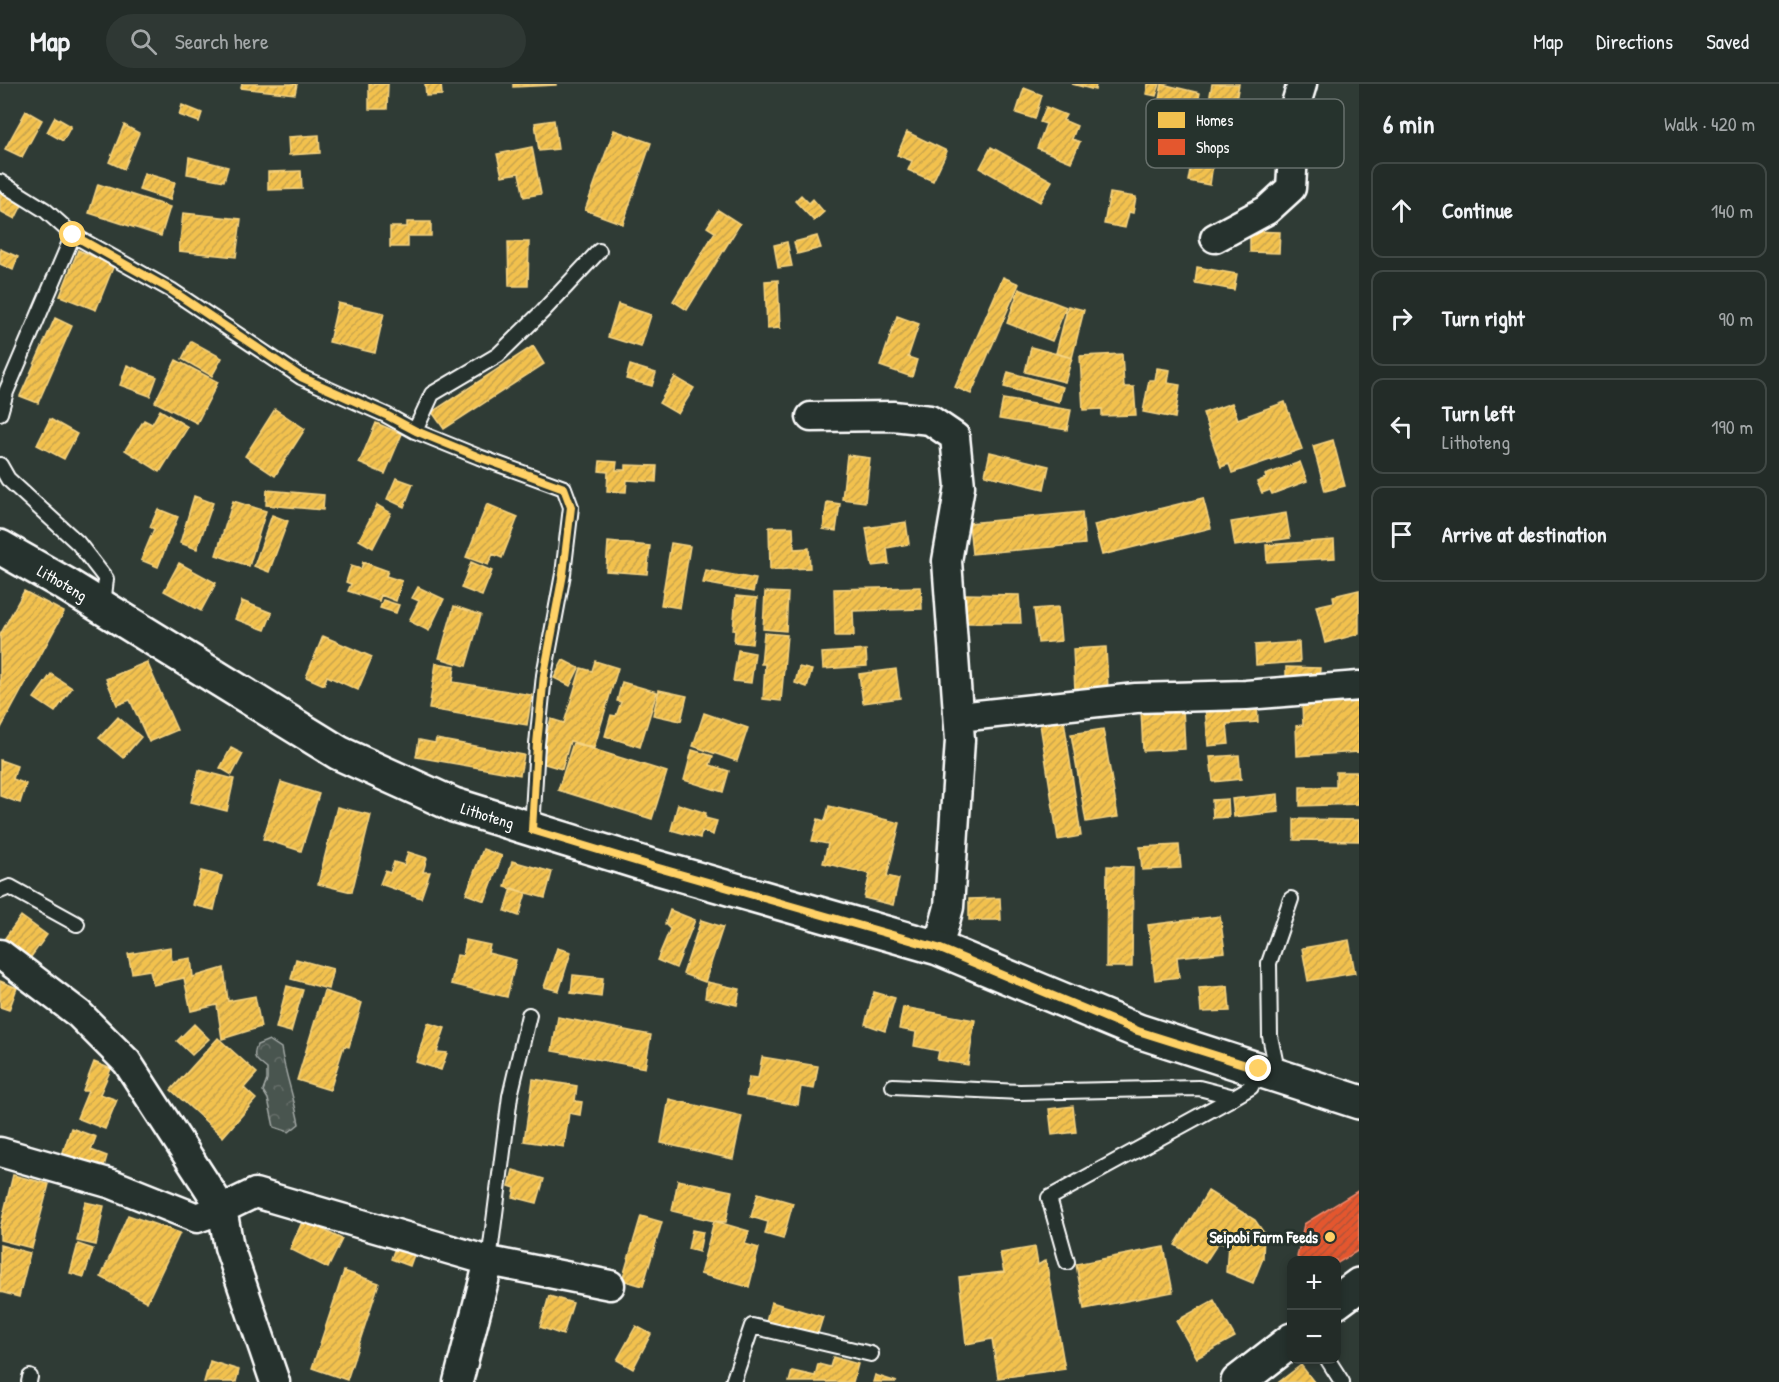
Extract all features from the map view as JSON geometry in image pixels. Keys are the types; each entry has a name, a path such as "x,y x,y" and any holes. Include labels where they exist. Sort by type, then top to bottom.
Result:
{"main road":[{"name":"Lithoteng","path":"0,547 103,607 339,753 454,805 648,865 938,948 1138,1031 1359,1102"},
{"path":"1341,1298 1359,1285"},
{"path":"1238,1382 1287,1344"}],"street":[{"path":"1298,99 1302,84"},
{"path":"1215,238 1267,210 1291,188 1292,168"},
{"path":"811,417 893,416 930,420 955,437 960,486 947,561 960,740 949,907 938,948"},
{"path":"959,717 1136,698 1246,695 1359,686"},
{"path":"0,954 79,1014 127,1062 222,1209 229,1246 275,1382"},
{"path":"0,1152 112,1184 197,1218 255,1193 489,1261 610,1285"},
{"path":"458,1382 489,1261"}],"lane":[{"path":"0,182 45,210 73,235 171,290 301,377 416,431 564,488 571,507 563,574 544,675 532,830"},
{"path":"0,413 6,392 73,235"},
{"path":"416,431 432,394 498,355 599,251"},
{"path":"0,465 8,479 78,543 106,579 103,607"},
{"path":"0,891 10,887 77,924"},
{"path":"1067,1262 1049,1198 1234,1097 1269,1072 1269,963 1291,899"},
{"path":"489,1261 510,1096 529,1016"},
{"path":"893,1086 1020,1092 1199,1088 1234,1097"},
{"path":"733,1382 752,1326 871,1354"},
{"path":"1331,1364 1342,1382"}],"green space":[{"path":"269,1040 281,1048 297,1114 299,1124 289,1132 274,1127 268,1099 263,1091 267,1080 267,1069 255,1056 257,1045"}],"building: Homes":[{"path":"242,84 297,84 295,94 241,88"},
{"path":"369,84 388,84 387,109 369,109"},
{"path":"425,84 441,84 442,95 426,96"},
{"path":"513,84 556,84 556,85 513,87"},
{"path":"1072,84 1096,84 1095,90"},
{"path":"1148,84 1160,84 1156,96 1146,94"},
{"path":"1162,84 1200,93 1199,99 1159,99"},
{"path":"1212,84 1239,84 1236,99 1209,99"},
{"path":"1024,88 1042,95 1035,119 1016,113"},
{"path":"182,105 202,113 199,122 179,115"},
{"path":"1046,107 1066,115 1063,120 1077,126 1072,139 1080,142 1071,162 1037,148 1046,124 1040,122"},
{"path":"26,111 42,120 22,157 5,149"},
{"path":"55,117 71,126 63,141 47,132"},
{"path":"554,120 558,149 539,151 535,123"},
{"path":"124,125 139,133 124,169 109,162"},
{"path":"614,130 651,143 623,224 585,210"},
{"path":"907,132 947,151 933,181 908,170 912,161 897,155"},
{"path":"319,135 320,153 289,155 288,137"},
{"path":"532,147 541,194 524,197 519,173 502,176 497,154"},
{"path":"991,147 1052,181 1040,202 980,168"},
{"path":"189,157 228,167 224,181 187,174"},
{"path":"1190,168 1212,168 1210,185 1188,181"},
{"path":"301,171 302,189 268,190 268,172"},
{"path":"144,173 175,182 170,200 139,190"},
{"path":"98,184 170,207 161,236 89,213"},
{"path":"0,189 24,201 15,219 0,211"},
{"path":"1110,193 1136,197 1133,213 1129,212 1125,228 1104,224"},
{"path":"801,195 809,203 813,199 824,212 814,221 795,201"},
{"path":"718,210 740,224 687,310 673,301 715,232 707,227"},
{"path":"183,213 241,219 236,257 179,251"},
{"path":"407,222 431,222 431,236 408,236 408,247 390,247 390,227 407,227"},
{"path":"1250,231 1280,232 1279,253 1250,252"},
{"path":"817,236 821,248 797,254 794,242"},
{"path":"508,242 529,242 528,286 509,286"},
{"path":"787,242 792,266 778,268 774,245"},
{"path":"0,249 18,257 13,270 0,264"},
{"path":"78,250 114,265 96,310 60,296"},
{"path":"1197,267 1237,274 1234,290 1195,283"},
{"path":"1003,277 1019,284 971,394 955,387"},
{"path":"778,280 780,328 767,329 765,281"},
{"path":"1019,289 1066,307 1052,341 1007,323"},
{"path":"338,303 384,313 375,353 329,342"},
{"path":"618,304 651,315 641,347 608,337"},
{"path":"1068,306 1084,310 1072,358 1056,353"},
{"path":"897,316 919,324 908,357 917,360 912,377 880,366"},
{"path":"55,318 72,326 38,403 20,396"},
{"path":"191,341 222,358 212,376 182,359"},
{"path":"533,346 544,364 444,429 432,412"},
{"path":"1031,347 1072,358 1065,382 1025,372"},
{"path":"1122,354 1124,387 1134,387 1136,415 1102,416 1102,409 1083,410 1080,356"},
{"path":"176,360 218,382 197,423 155,402"},
{"path":"127,365 157,377 150,396 120,385"},
{"path":"630,365 656,373 652,386 626,379"},
{"path":"1157,368 1170,370 1168,383 1180,385 1175,418 1143,412 1149,380 1155,380"},
{"path":"1008,372 1063,387 1059,402 1004,387"},
{"path":"675,377 694,388 678,414 659,403"},
{"path":"1003,399 1071,410 1067,430 999,419"},
{"path":"1285,402 1302,449 1232,473 1229,464 1221,467 1203,413 1232,403 1238,419"},
{"path":"275,409 305,429 275,476 245,456"},
{"path":"160,410 188,427 160,472 125,450 144,420 152,424"},
{"path":"50,419 77,434 64,459 37,445"},
{"path":"376,423 402,434 385,474 359,463"},
{"path":"1333,440 1345,486 1325,491 1313,446"},
{"path":"990,452 1049,466 1044,489 985,475"},
{"path":"847,455 870,458 865,502 842,499"},
{"path":"600,461 617,462 616,470 626,470 626,465 657,466 656,482 627,480 626,492 607,491 608,472 599,471"},
{"path":"1300,462 1307,481 1272,494 1270,490 1262,493 1257,482 1266,478 1265,475"},
{"path":"396,478 413,484 404,507 387,499"},
{"path":"267,490 324,495 323,510 266,505"},
{"path":"194,496 213,503 197,549 180,543"},
{"path":"1203,498 1211,528 1102,555 1094,525"},
{"path":"233,501 266,511 249,566 216,555"},
{"path":"827,502 840,504 836,531 823,529"},
{"path":"487,504 518,517 502,558 493,554 488,565 466,557"},
{"path":"377,505 391,513 373,548 359,540"},
{"path":"158,509 178,517 158,567 141,560 154,529 150,527"},
{"path":"1082,512 1085,544 972,554 969,523"},
{"path":"1286,513 1290,538 1235,546 1231,522"},
{"path":"272,515 288,521 269,572 254,566"},
{"path":"906,522 909,544 887,548 889,564 872,566 866,528"},
{"path":"769,527 793,527 794,549 809,548 810,568 770,570"},
{"path":"1334,540 1335,558 1267,562 1266,545"},
{"path":"608,542 650,546 647,574 606,571"},
{"path":"671,543 690,546 680,608 661,605"},
{"path":"363,562 388,571 386,576 402,581 396,601 381,595 379,601 348,591 351,584 346,582 351,566 361,569"},
{"path":"471,562 492,571 482,596 461,588"},
{"path":"179,563 216,583 201,611 164,591"},
{"path":"706,570 756,579 753,592 703,583"},
{"path":"418,587 444,599 429,631 409,621 419,601 412,598"},
{"path":"921,587 922,609 853,611 854,636 835,636 834,589"},
{"path":"1359,590 1359,634 1325,643 1316,606 1334,602 1333,596"},
{"path":"24,591 64,612 0,730 0,635"},
{"path":"765,592 788,593 786,631 763,629"},
{"path":"965,594 1019,595 1021,623 965,623"},
{"path":"736,596 757,598 752,644 734,642"},
{"path":"383,600 399,605 396,613 380,608"},
{"path":"242,601 272,613 265,630 235,619"},
{"path":"454,606 481,615 466,666 439,658"},
{"path":"1058,607 1061,641 1038,643 1034,609"},
{"path":"764,633 787,635 781,701 763,699 765,664 761,664"},
{"path":"323,636 372,657 358,690 327,676 324,685 306,677"},
{"path":"1299,642 1300,662 1256,665 1255,645"},
{"path":"1106,647 1108,689 1075,691 1073,649"},
{"path":"738,650 755,653 751,683 733,681"},
{"path":"866,650 867,666 823,669 822,653"},
{"path":"563,660 579,668 570,686 554,678"},
{"path":"595,661 618,668 594,748 570,741 562,769 538,762 551,719 564,723 581,668 592,671"},
{"path":"147,662 177,730 149,742 130,700 117,705 106,679"},
{"path":"436,663 455,666 453,682 532,695 527,725 429,709"},
{"path":"799,667 812,670 807,687 795,683"},
{"path":"1286,667 1320,668 1319,682 1286,681"},
{"path":"896,669 900,698 863,703 859,674"},
{"path":"51,674 72,688 55,712 34,698"},
{"path":"622,682 657,692 640,747 605,736 611,715 616,716 621,702 617,701"},
{"path":"659,690 687,696 681,721 653,715"},
{"path":"1257,702 1258,722 1227,724 1229,744 1208,746 1205,705"},
{"path":"1359,702 1359,752 1297,756 1296,726 1303,725 1302,705"},
{"path":"1183,707 1185,749 1143,751 1141,710"},
{"path":"704,713 748,728 737,761 693,746"},
{"path":"118,717 141,737 123,758 99,738"},
{"path":"1064,720 1081,836 1058,840 1040,724"},
{"path":"1103,729 1118,817 1086,822 1071,734"},
{"path":"436,739 524,755 520,775 416,757 419,740 435,743"},
{"path":"573,743 667,772 652,819 558,790"},
{"path":"231,748 243,754 232,775 220,768"},
{"path":"692,750 713,756 710,765 729,771 723,792 684,780"},
{"path":"1239,755 1241,779 1213,782 1210,757"},
{"path":"0,760 17,766 13,779 26,784 20,803 0,796"},
{"path":"199,770 234,779 227,811 191,802"},
{"path":"1336,772 1359,772 1359,804 1300,806 1300,787 1336,787"},
{"path":"281,782 319,794 301,851 263,839"},
{"path":"1278,794 1279,812 1234,817 1232,799"},
{"path":"1228,799 1229,817 1213,818 1212,800"},
{"path":"678,804 706,813 705,818 717,821 713,835 702,831 700,838 671,830"},
{"path":"829,806 900,823 887,876 899,879 893,905 864,898 870,874 823,863 828,844 812,841 818,819 825,821"},
{"path":"337,807 371,815 352,892 318,884"},
{"path":"1294,819 1359,820 1359,841 1294,840"},
{"path":"1179,845 1181,868 1142,870 1140,847"},
{"path":"483,849 502,856 485,901 466,894"},
{"path":"408,852 427,858 423,872 430,872 421,898 380,884 385,871 390,873 394,862 404,865"},
{"path":"512,861 552,872 545,898 505,887"},
{"path":"1107,866 1133,867 1132,967 1106,967"},
{"path":"201,871 222,876 214,910 193,905"},
{"path":"512,888 526,893 519,916 505,911"},
{"path":"1000,898 1001,920 969,920 969,899"},
{"path":"670,910 695,920 676,968 657,960 670,929 665,924"},
{"path":"21,916 47,935 28,961 2,942"},
{"path":"1220,916 1225,952 1177,957 1179,977 1155,980 1148,925"},
{"path":"701,920 723,927 705,982 683,974"},
{"path":"466,940 490,945 488,953 516,960 507,997 451,984 457,955 463,956"},
{"path":"1349,940 1355,973 1308,981 1302,948"},
{"path":"170,947 172,961 191,958 193,977 224,968 228,1001 255,996 261,1027 222,1039 217,1005 191,1011 184,978 153,985 150,970 132,973 128,954"},
{"path":"557,948 571,952 559,991 544,987"},
{"path":"296,959 333,969 328,989 291,979"},
{"path":"573,975 603,978 601,997 571,993"},
{"path":"0,981 17,988 9,1010 0,1007"},
{"path":"707,982 740,989 737,1005 705,998"},
{"path":"287,986 303,990 291,1032 276,1028"},
{"path":"1228,986 1230,1011 1201,1012 1199,988"},
{"path":"324,991 362,1003 349,1047 344,1046 330,1090 297,1080"},
{"path":"874,992 895,998 885,1031 865,1024"},
{"path":"903,1007 975,1020 968,1065 937,1060 939,1051 914,1046 916,1032 899,1029"},
{"path":"558,1017 651,1035 645,1068 552,1051"},
{"path":"428,1023 445,1028 437,1052 447,1053 441,1070 416,1062"},
{"path":"194,1024 209,1039 192,1055 177,1041"},
{"path":"218,1038 257,1073 244,1088 256,1099 223,1137 171,1090"},
{"path":"762,1057 818,1066 814,1089 801,1087 798,1105 746,1096 749,1077 758,1078"},
{"path":"94,1062 111,1069 100,1094 117,1100 105,1129 77,1118 88,1091 83,1091"},
{"path":"533,1079 577,1086 575,1101 582,1102 580,1115 569,1113 564,1147 524,1141"},
{"path":"669,1099 742,1116 733,1159 661,1143"},
{"path":"1073,1106 1076,1132 1052,1135 1049,1109"},
{"path":"71,1128 96,1137 91,1150 107,1156 102,1173 61,1158"},
{"path":"513,1170 544,1179 537,1203 513,1197 515,1188 509,1186"},
{"path":"13,1175 49,1184 32,1248 0,1240 0,1228"},
{"path":"678,1180 732,1191 726,1222 672,1211"},
{"path":"1208,1191 1255,1220 1264,1233 1263,1258 1253,1283 1226,1272 1228,1244 1218,1243 1205,1263 1175,1245"},
{"path":"758,1193 793,1203 783,1239 765,1234 768,1222 751,1217"},
{"path":"85,1202 104,1206 96,1245 77,1241"},
{"path":"128,1215 180,1233 147,1302 101,1277"},
{"path":"641,1216 662,1222 643,1286 622,1280"},
{"path":"303,1220 342,1239 328,1268 290,1249"},
{"path":"714,1221 749,1231 745,1244 759,1248 749,1287 700,1274"},
{"path":"692,1230 703,1232 699,1252 688,1249"},
{"path":"78,1244 93,1249 84,1277 70,1273"},
{"path":"0,1245 30,1253 19,1297 0,1292"},
{"path":"1035,1247 1038,1265 1046,1260 1065,1369 998,1378 992,1339 966,1344 959,1277 1004,1272 1000,1253"},
{"path":"1164,1247 1173,1292 1084,1309 1076,1264"},
{"path":"395,1248 414,1255 410,1266 391,1259"},
{"path":"344,1271 379,1283 347,1380 312,1368"},
{"path":"549,1296 573,1303 563,1335 540,1327"},
{"path":"1214,1300 1235,1337 1197,1358 1176,1321"},
{"path":"771,1302 823,1317 817,1336 766,1322"},
{"path":"636,1326 651,1334 633,1369 617,1360"},
{"path":"833,1357 858,1364 853,1382 789,1382 792,1371 815,1376 818,1364 830,1367"},
{"path":"210,1361 239,1370 236,1382 204,1382"},
{"path":"1301,1365 1314,1382 1279,1382"},
{"path":"875,1375 897,1382 873,1382"}],"building: Shops":[{"name":"Seipobi Farm Feeds","path":"1359,1190 1359,1250 1341,1261 1341,1256 1297,1256 1304,1224"}],"place":[{"name":"Seipobi Farm Feeds","path":"1330,1237"}],"route":[{"path":"73,235 171,290 301,377 416,431 564,488 571,507 563,574 544,675 532,830 938,948 1138,1031 1259,1069"}]}
